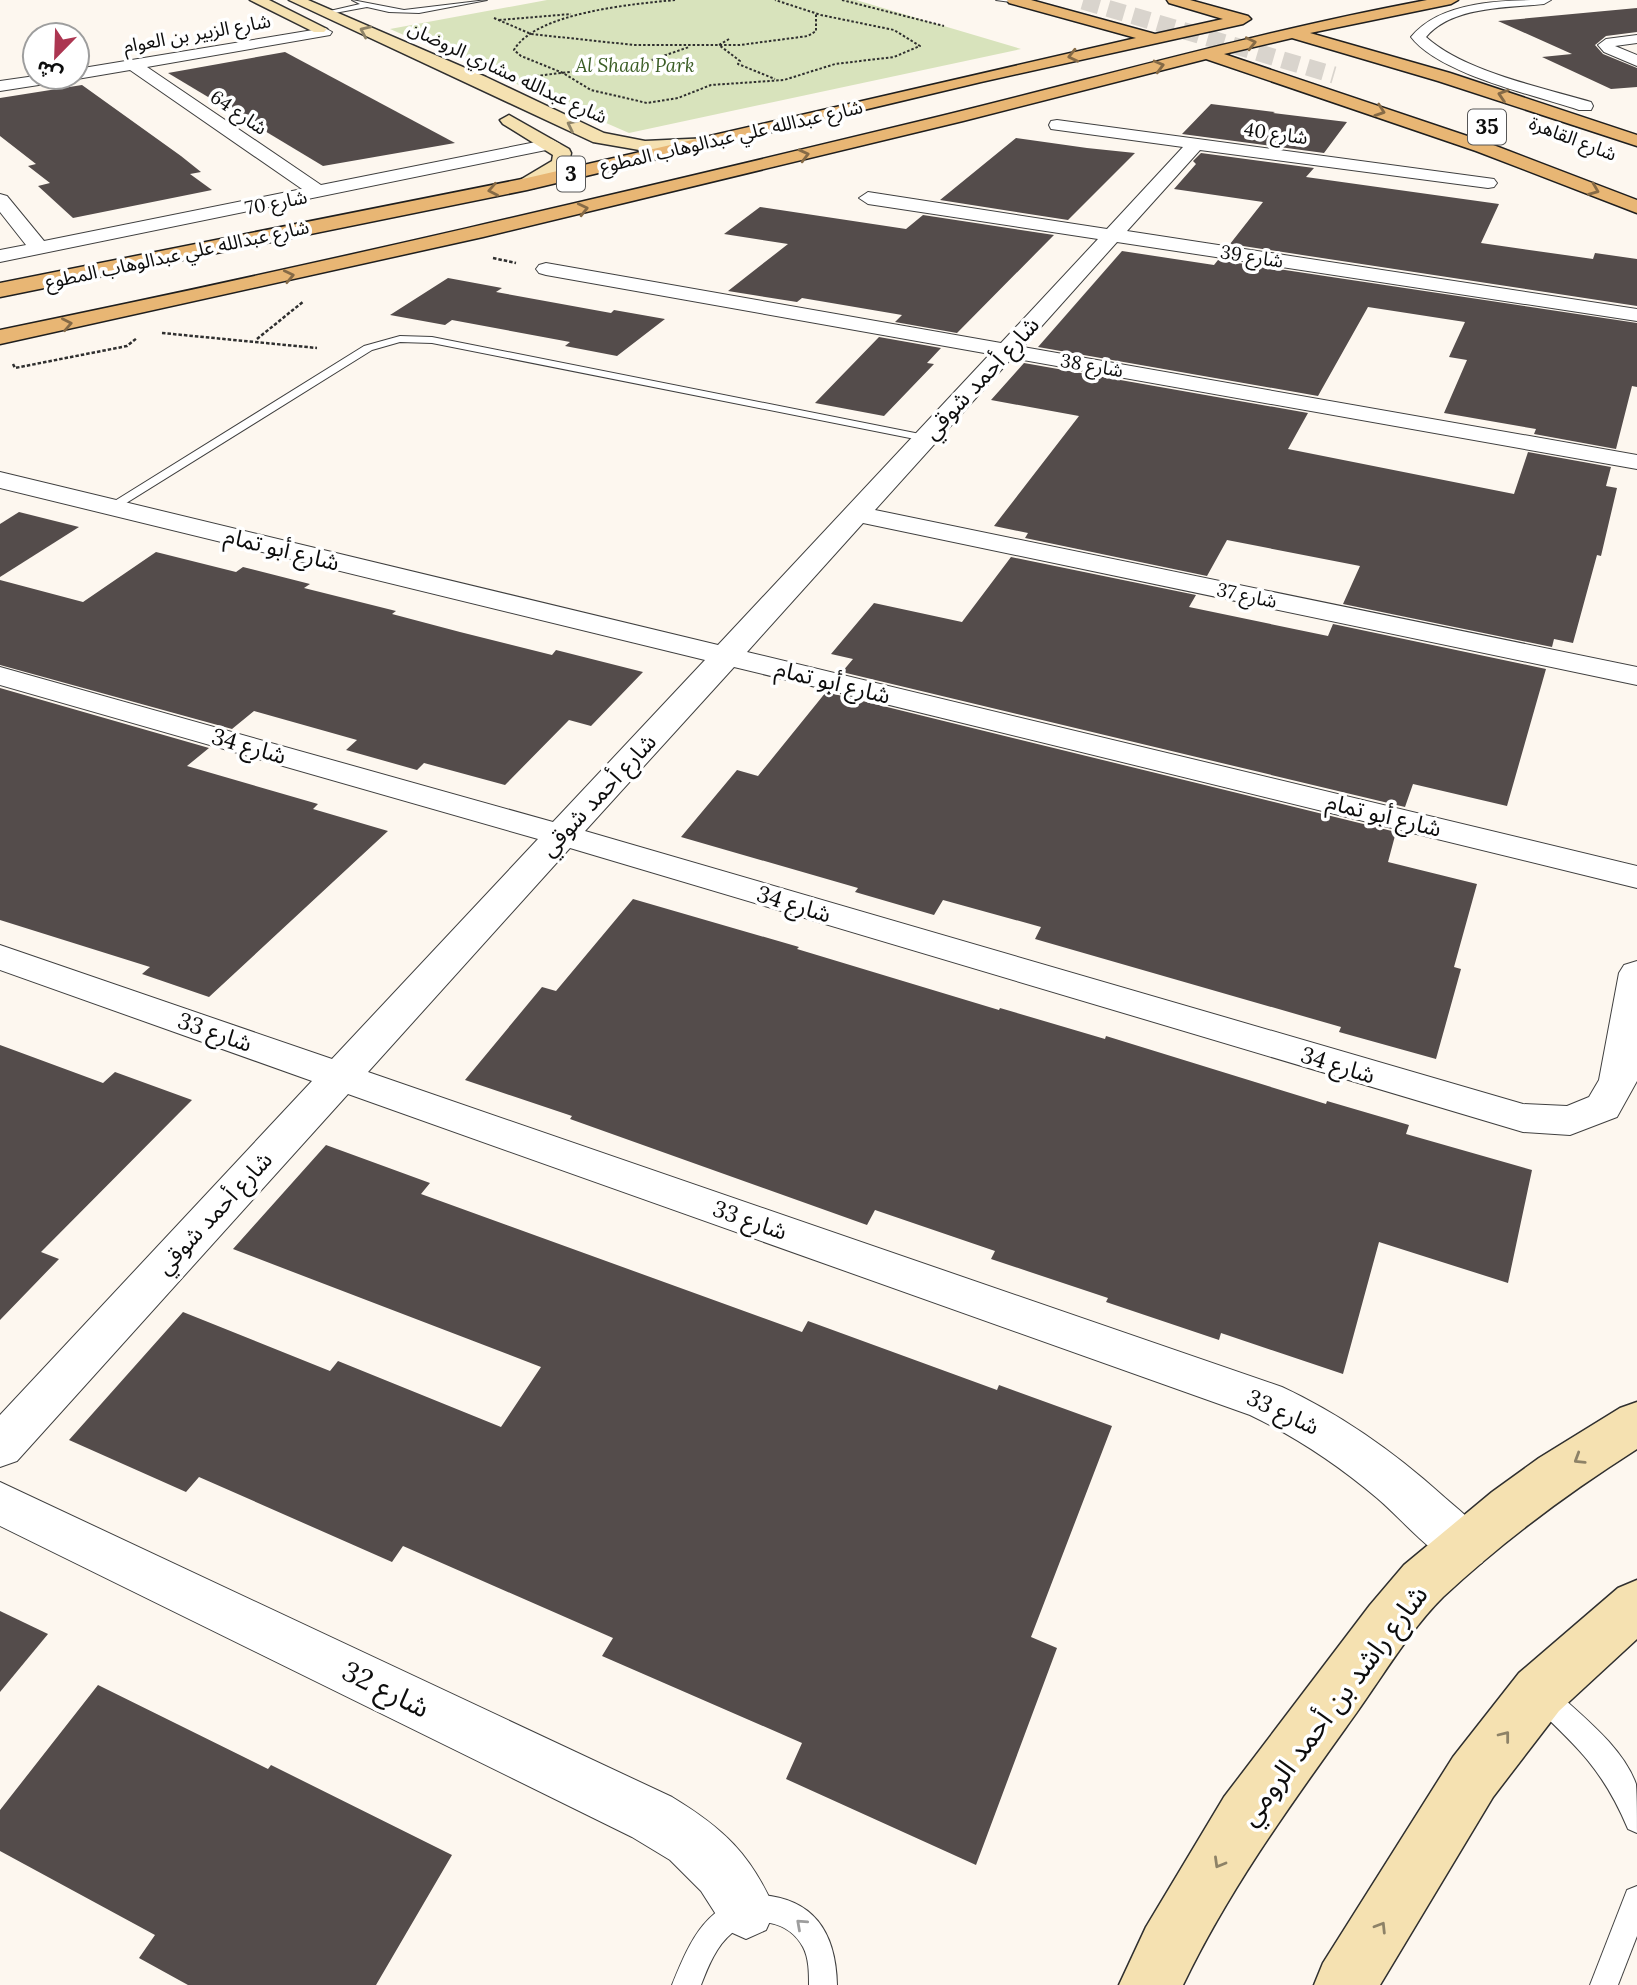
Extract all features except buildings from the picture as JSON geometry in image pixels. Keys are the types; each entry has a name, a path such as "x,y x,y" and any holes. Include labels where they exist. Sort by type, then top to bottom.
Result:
{"main road":[{"path":"1174,0 1249,18 1444,77 1637,141"},
{"path":"1016,1 1051,26"},
{"path":"1016,1 1208,54 1336,96 1482,147 1637,207"},
{"path":"1406,25 1447,1"},
{"name":"3","path":"1208,54 1447,1"},
{"name":"شارع عبدالله علي عبدالوهاب المطوع","path":"0,290 527,184 981,77 1249,18"},
{"path":"981,77 1021,62 1046,47"},
{"path":"1402,49 1444,77"},
{"name":"شارع عبدالله علي عبدالوهاب المطوع","path":"0,337 422,246 1045,96 1208,54"},
{"name":"شارع القاهرة","path":"1363,68 1540,128"},
{"path":"1045,96 1102,86 1166,82"},
{"path":"1246,85 1336,96"}],"street":[{"path":"257,0 331,35"},
{"path":"1544,0 1452,14 1432,21 1418,37 1423,44 1472,67 1585,106"},
{"name":"شارع عبدالله مشاري الروضان","path":"301,2 327,8 598,138 619,143 659,146 710,143"},
{"name":"شارع الزبير بن العوام","path":"91,72 331,35"},
{"path":"1637,39 1611,42 1606,46 1609,50 1637,61"},
{"name":"شارع 64","path":"134,65 320,193"},
{"path":"0,86 21,83"},
{"name":"شارع عبدالله مشاري الروضان","path":"544,112 527,117 498,114 551,144"},
{"name":"شارع 40","path":"1057,125 1488,183"},
{"path":"527,184 561,164 562,153 551,144"},
{"name":"شارع 70","path":"0,256 551,144"},
{"name":"شارع أحمد شوقي","path":"0,1447 1196,144"},
{"name":"شارع 39","path":"868,198 1637,315"},
{"path":"0,200 40,248"},
{"name":"شارع 38","path":"546,269 1637,461"},
{"name":"شارع أبو تمام","path":"0,480 1637,877"},
{"path":"0,504 29,487"},
{"name":"شارع 37","path":"856,514 1637,676"},
{"name":"شارع 34","path":"0,676 562,835 1504,1114 1553,1121 1570,1121 1589,1115 1604,1107 1628,1074"},
{"name":"شارع 33","path":"0,957 1266,1401 1301,1416 1350,1448 1401,1487 1465,1546"},
{"path":"1628,1074 1637,973"},
{"name":"شارع راشد بن أحمد الرومي","path":"1150,1985 1168,1949 1245,1818 1389,1623 1423,1582 1557,1473 1637,1423"},
{"name":"شارع 32","path":"0,1503 652,1817 690,1840 721,1871 746,1910"},
{"path":"1345,1985 1473,1777 1539,1692 1637,1605"}],"lane":[{"path":"355,0 382,11 405,13 484,0"},
{"path":"999,0 1016,1"},
{"path":"327,8 366,5"},
{"path":"111,507 358,354 387,341 422,338 925,438"},
{"path":"1539,1692 1599,1750 1619,1777 1637,1820"},
{"path":"1604,1985 1637,1900"},
{"path":"686,1985 707,1943 724,1922 746,1910 771,1908 795,1917 813,1936 823,1961 823,1985"}],"path":[{"path":"499,20 673,0 676,6"},
{"path":"575,13 524,37 514,50 521,56 563,73 591,90 648,103 678,98 711,85 779,80 835,64 894,57 920,46 894,30 816,13 775,0"},
{"path":"842,0 944,26"},
{"path":"488,15 531,34 634,45 693,46 774,42 808,36 816,31 816,13"},
{"path":"719,45 729,39"},
{"path":"719,45 734,54 743,67 779,80"},
{"path":"480,81 643,62 693,46"},
{"path":"488,257 546,269"},
{"path":"256,340 306,299"},
{"path":"152,332 256,340 358,354"},
{"path":"15,368 127,346 142,335"}],"green space":[{"name":"Al Shaab Park","path":"547,0 856,0 1021,49 629,133 390,29"}],"tunnel":[{"path":"1083,1 1334,75"}]}
